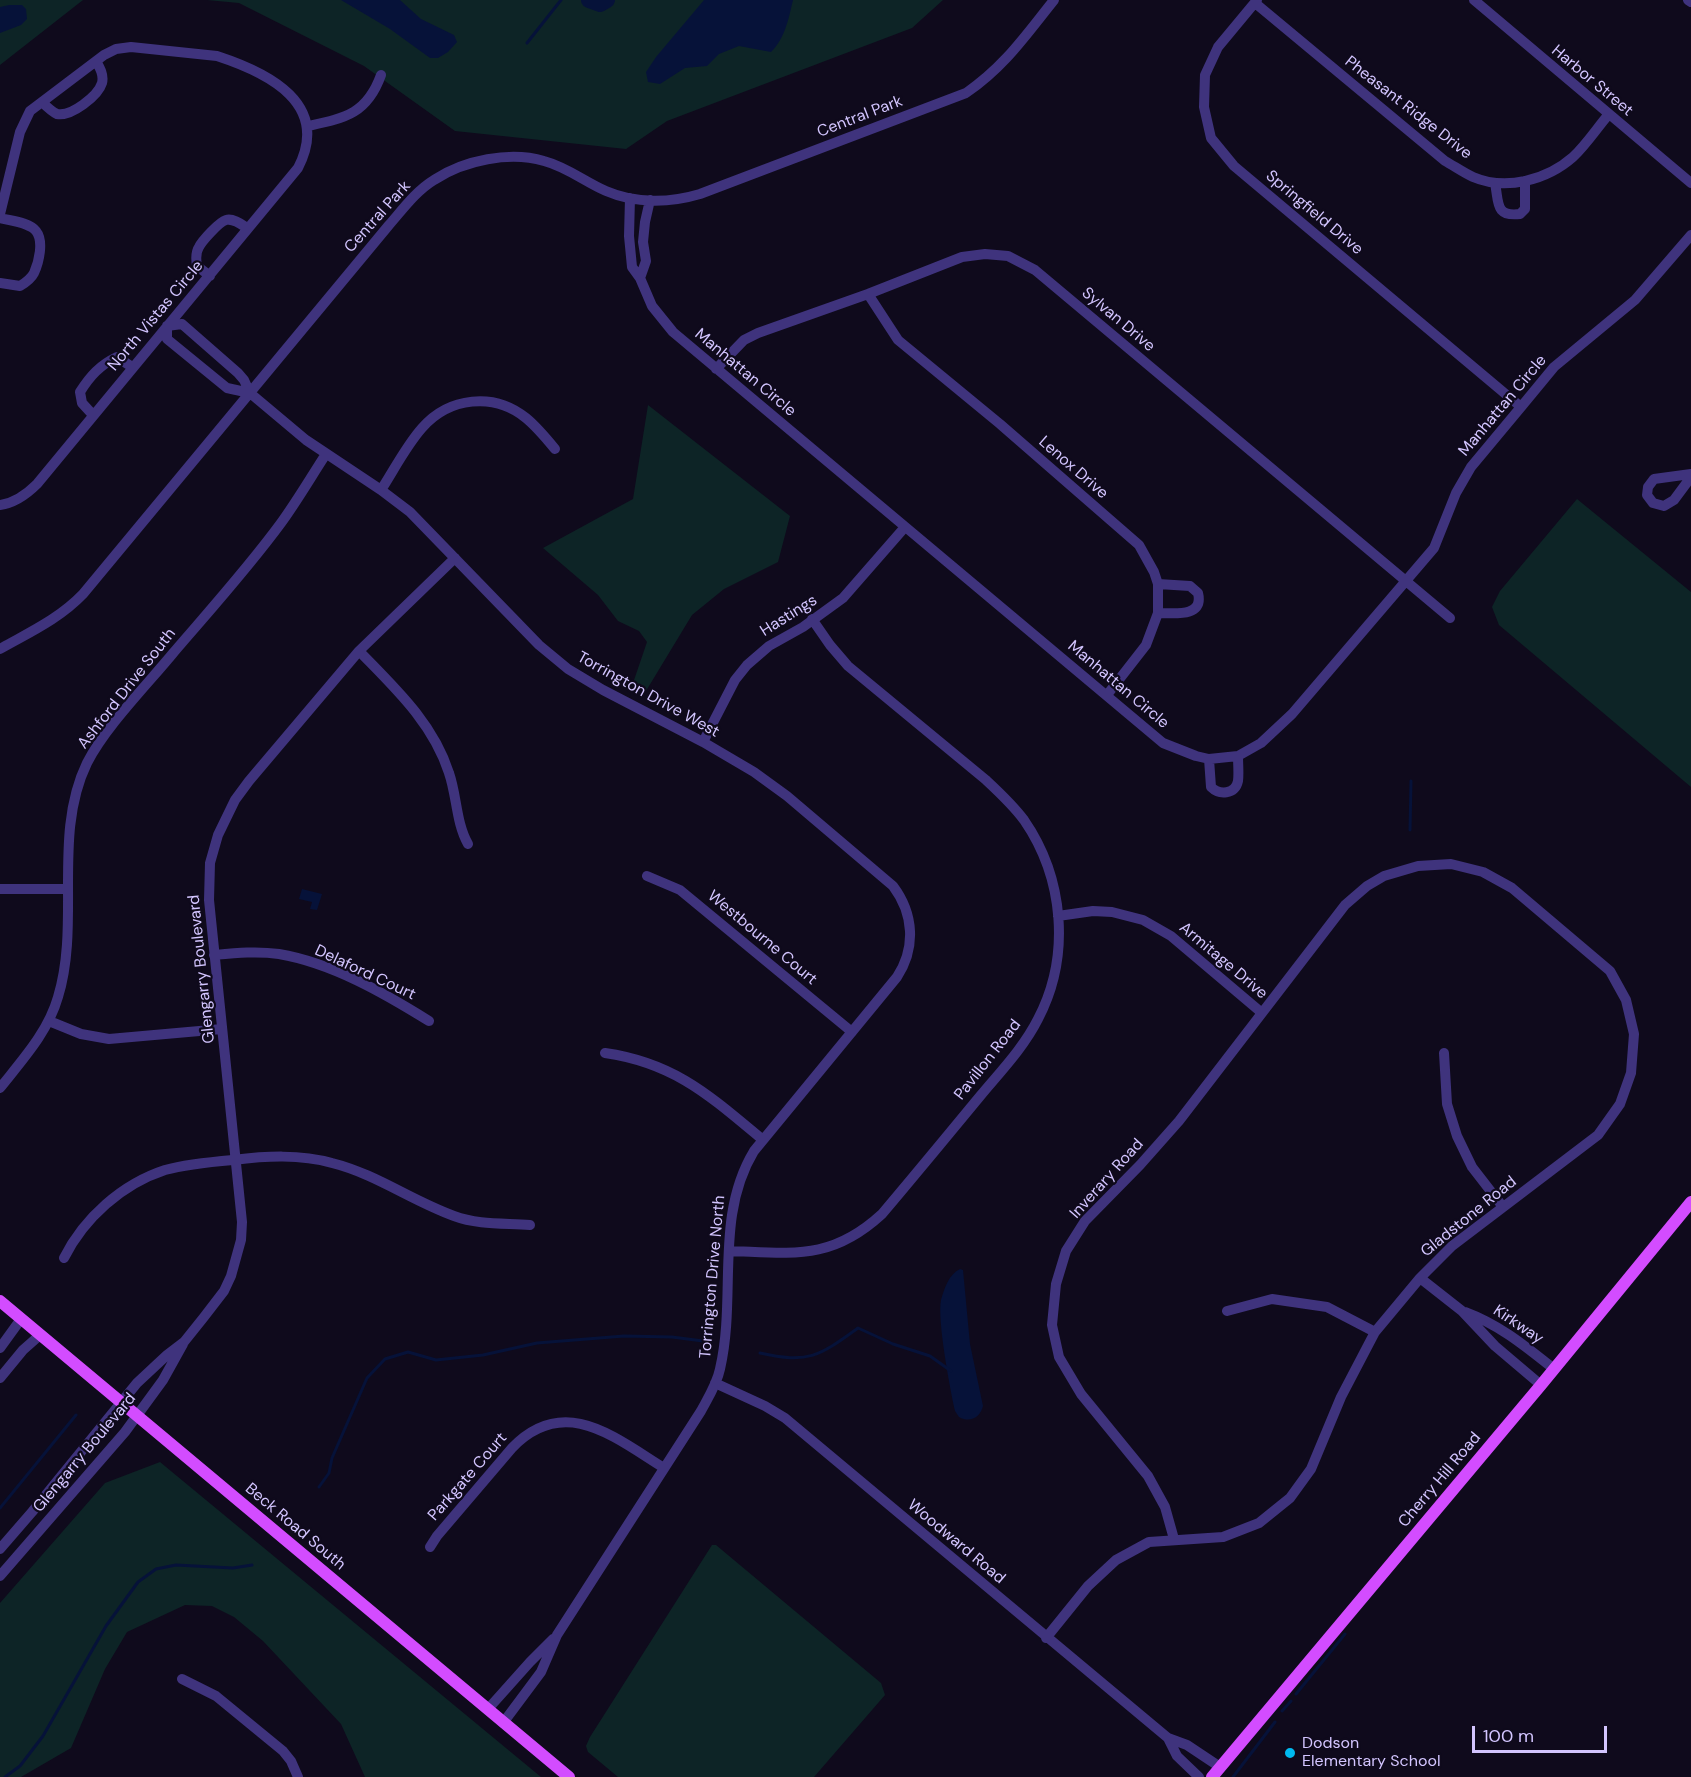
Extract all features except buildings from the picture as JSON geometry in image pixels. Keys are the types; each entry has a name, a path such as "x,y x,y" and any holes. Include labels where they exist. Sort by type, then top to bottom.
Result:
{"main road":[{"name":"Cherry Hill Road","path":"1216,1772 1541,1385 1691,1202"},
{"name":"Beck Road South","path":"0,1301 569,1777"}],"street":[{"name":"Central Park","path":"0,649 53,620 76,601 396,216 434,179 462,166 489,159 514,157 543,160 567,169 607,192 630,198 664,202 700,194 966,93 988,78 1005,61 1054,0"},
{"name":"Harbor Street","path":"1474,0 1691,183"},
{"name":"Pheasant Ridge Drive","path":"1256,1 1445,161 1473,177 1495,183 1525,181 1552,172 1574,157 1609,114"},
{"name":"Springfield Drive","path":"1256,1 1218,47 1205,75 1204,107 1211,138 1234,166 1521,407"},
{"path":"0,283 20,286 28,281 34,274 41,243 37,232 30,226 0,216 24,121 30,111 96,61 116,49 131,47 218,56 275,81 288,90 300,106 308,126 343,119 364,107 375,91 381,75"},
{"path":"42,102 56,113 67,114 76,110 102,85 103,75 96,61"},
{"name":"North Vistas Circle","path":"0,505 13,502 29,492 298,168 304,156 308,126"},
{"path":"1495,183 1499,208 1504,213 1520,214 1525,209 1525,181"},
{"name":"Manhattan Circle","path":"630,198 629,236 632,267 640,278 652,306 672,332 1163,743 1209,759 1238,756 1261,743 1292,714 1434,548 1456,493 1471,467 1554,367 1635,300 1691,235"},
{"path":"640,278 646,261 643,242 650,200"},
{"path":"210,276 197,266 198,248 220,223 227,220 247,228"},
{"name":"Sylvan Drive","path":"716,369 744,340 758,333 868,294 962,256 992,254 1008,256 1024,263 1044,278 1450,618"},
{"name":"Lenox Drive","path":"868,294 898,340 1000,424 1139,545 1158,584 1158,613 1146,645 1107,695"},
{"path":"182,324 238,373 250,393 227,388 167,339 166,326 182,324"},
{"path":"93,415 82,403 80,392 88,379 102,364 117,357 132,367"},
{"name":"Torrington Drive West","path":"250,393 306,440 410,512 539,645 567,669 703,742 754,772 787,796 893,886 903,900 908,914 910,933"},
{"path":"381,490 415,436 427,423 444,410 463,403 485,401 507,406 528,419 555,449"},
{"name":"Ashford Drive South","path":"0,1088 33,1047 49,1020 58,998 64,972 70,836 75,800 82,775 93,753 282,522 326,454"},
{"name":"Hastings","path":"703,742 735,680 747,665 769,646 803,627 830,608 854,587 905,527"},
{"name":"Glengarry Boulevard","path":"0,1576 137,1416 163,1380 184,1342 224,1291 238,1259 242,1222 208,900 208,879 213,851 224,820 249,781 359,651 455,558"},
{"path":"1158,584 1190,586 1198,593 1199,598 1197,606 1191,612 1158,613"},
{"name":"Pavillon Road","path":"729,1251 794,1253 819,1250 852,1237 882,1214 1032,1030 1044,1006 1054,976 1059,944 1054,887 1045,860 1031,832 1014,808 986,780 848,666 812,619"},
{"path":"359,651 407,701 430,731 449,771 462,832 468,844"},
{"path":"1209,759 1211,787 1222,794 1231,791 1238,783 1238,756"},
{"name":"Gladstone Road","path":"1046,1638 1088,1586 1116,1560 1149,1542 1223,1537 1259,1523 1290,1498 1311,1469 1341,1397 1375,1332 1420,1278 1452,1246 1598,1135 1620,1104 1631,1073 1634,1034 1626,1000 1610,971 1512,888 1483,872 1451,864 1418,866 1384,876"},
{"name":"Westbourne Court","path":"647,876 680,890 852,1032"},
{"name":"Armitage Drive","path":"1058,916 1074,912 1102,911 1126,914 1143,920 1171,936 1262,1013 1345,904 1384,876"},
{"path":"0,889 68,889"},
{"name":"Torrington Drive North","path":"504,1723 542,1672 557,1635 701,1411 715,1383 720,1371 725,1338 731,1214 737,1185 748,1161 901,970 909,948 910,933"},
{"name":"Delaford Court","path":"214,956 260,952 301,959 359,983 429,1021"},
{"name":"Inverary Road","path":"1174,1539 1165,1507 1148,1476 1081,1394 1059,1358 1052,1325 1056,1284 1066,1251 1085,1221 1179,1121 1262,1013"},
{"path":"49,1020 81,1034 109,1039 222,1029"},
{"path":"605,1053 640,1059 678,1076 716,1101 763,1140"},
{"path":"1444,1053 1447,1104 1457,1136 1472,1167 1503,1207"},
{"path":"64,1258 71,1245 95,1215 126,1189 164,1170 236,1159 285,1156 330,1162 367,1174 453,1216 477,1222 530,1225"},
{"name":"Kirkway","path":"1420,1278 1462,1311 1495,1346 1541,1385"},
{"path":"1227,1311 1272,1299 1327,1307 1375,1332"},
{"name":"Kirkway","path":"1462,1311 1487,1320 1554,1369"},
{"path":"0,1348 21,1319"},
{"path":"0,1378 23,1350 40,1335"},
{"name":"Glengarry Boulevard","path":"0,1549 151,1369 184,1342"},
{"name":"Woodward Road","path":"715,1383 785,1418 1046,1638 1168,1738 1187,1745 1216,1772"},
{"name":"Parkgate Court","path":"430,1547 512,1448 524,1437 544,1426 575,1422 597,1427 664,1468"},
{"name":"Torrington Drive North","path":"488,1709 557,1635"},
{"path":"182,1679 216,1696 283,1751 291,1761 298,1777"},
{"name":"Woodward Road","path":"1168,1738 1177,1756 1199,1777"}],"green space":[{"path":"0,0 83,0 0,65"},
{"path":"207,0 943,0 912,28 667,121 626,149 455,131 364,66 239,3"},
{"path":"648,405 790,516 778,562 724,589 692,615 646,691 632,686 647,642 639,631 618,621 598,595 543,548 633,499"},
{"path":"1577,499 1691,592 1691,787 1499,625 1492,607 1500,591"},
{"path":"160,1462 541,1777 365,1777 341,1724 263,1641 234,1617 212,1606 185,1605 127,1632 105,1669 71,1748 21,1777 0,1777 0,1603 105,1483"},
{"path":"712,1545 716,1545 881,1683 885,1695 814,1777 618,1777 588,1752 586,1746 590,1737"}],"water":[{"path":"341,0 400,0 421,19 454,35 457,42 448,52 438,58 430,58 390,29"},
{"path":"704,0 793,0 783,34 771,52 739,46 719,54 707,66 685,68 660,84 648,82 646,72 656,57"},
{"path":"22,5 26,9 27,19 21,25 0,33 0,7"},
{"path":"302,889 322,894 317,910 310,909 312,902 299,899"},
{"path":"960,1269 963,1270 970,1344 983,1406 980,1414 967,1420 959,1417 955,1411 942,1338 940,1309 941,1300 950,1278"}],"waterway":[{"path":"527,43 561,0"},
{"path":"589,0 600,4 607,0"},
{"path":"1410,830 1411,781"},
{"path":"760,1353 790,1358 813,1355 858,1328 893,1344 930,1356 951,1371"},
{"path":"319,1487 329,1473 332,1458 367,1378 385,1359 408,1352 436,1360 483,1355 537,1343 624,1336 672,1337 703,1341"},
{"path":"0,1508 76,1415"},
{"path":"5,1777 20,1766 43,1736 106,1626 138,1582 156,1569 176,1565 233,1568 252,1565"},
{"path":"1296,1694 1345,1634"},
{"path":"1282,1711 1291,1701"},
{"path":"1233,1777 1275,1722"}],"place":[{"name":"Dodson Elementary School","path":"1290,1753"}]}
